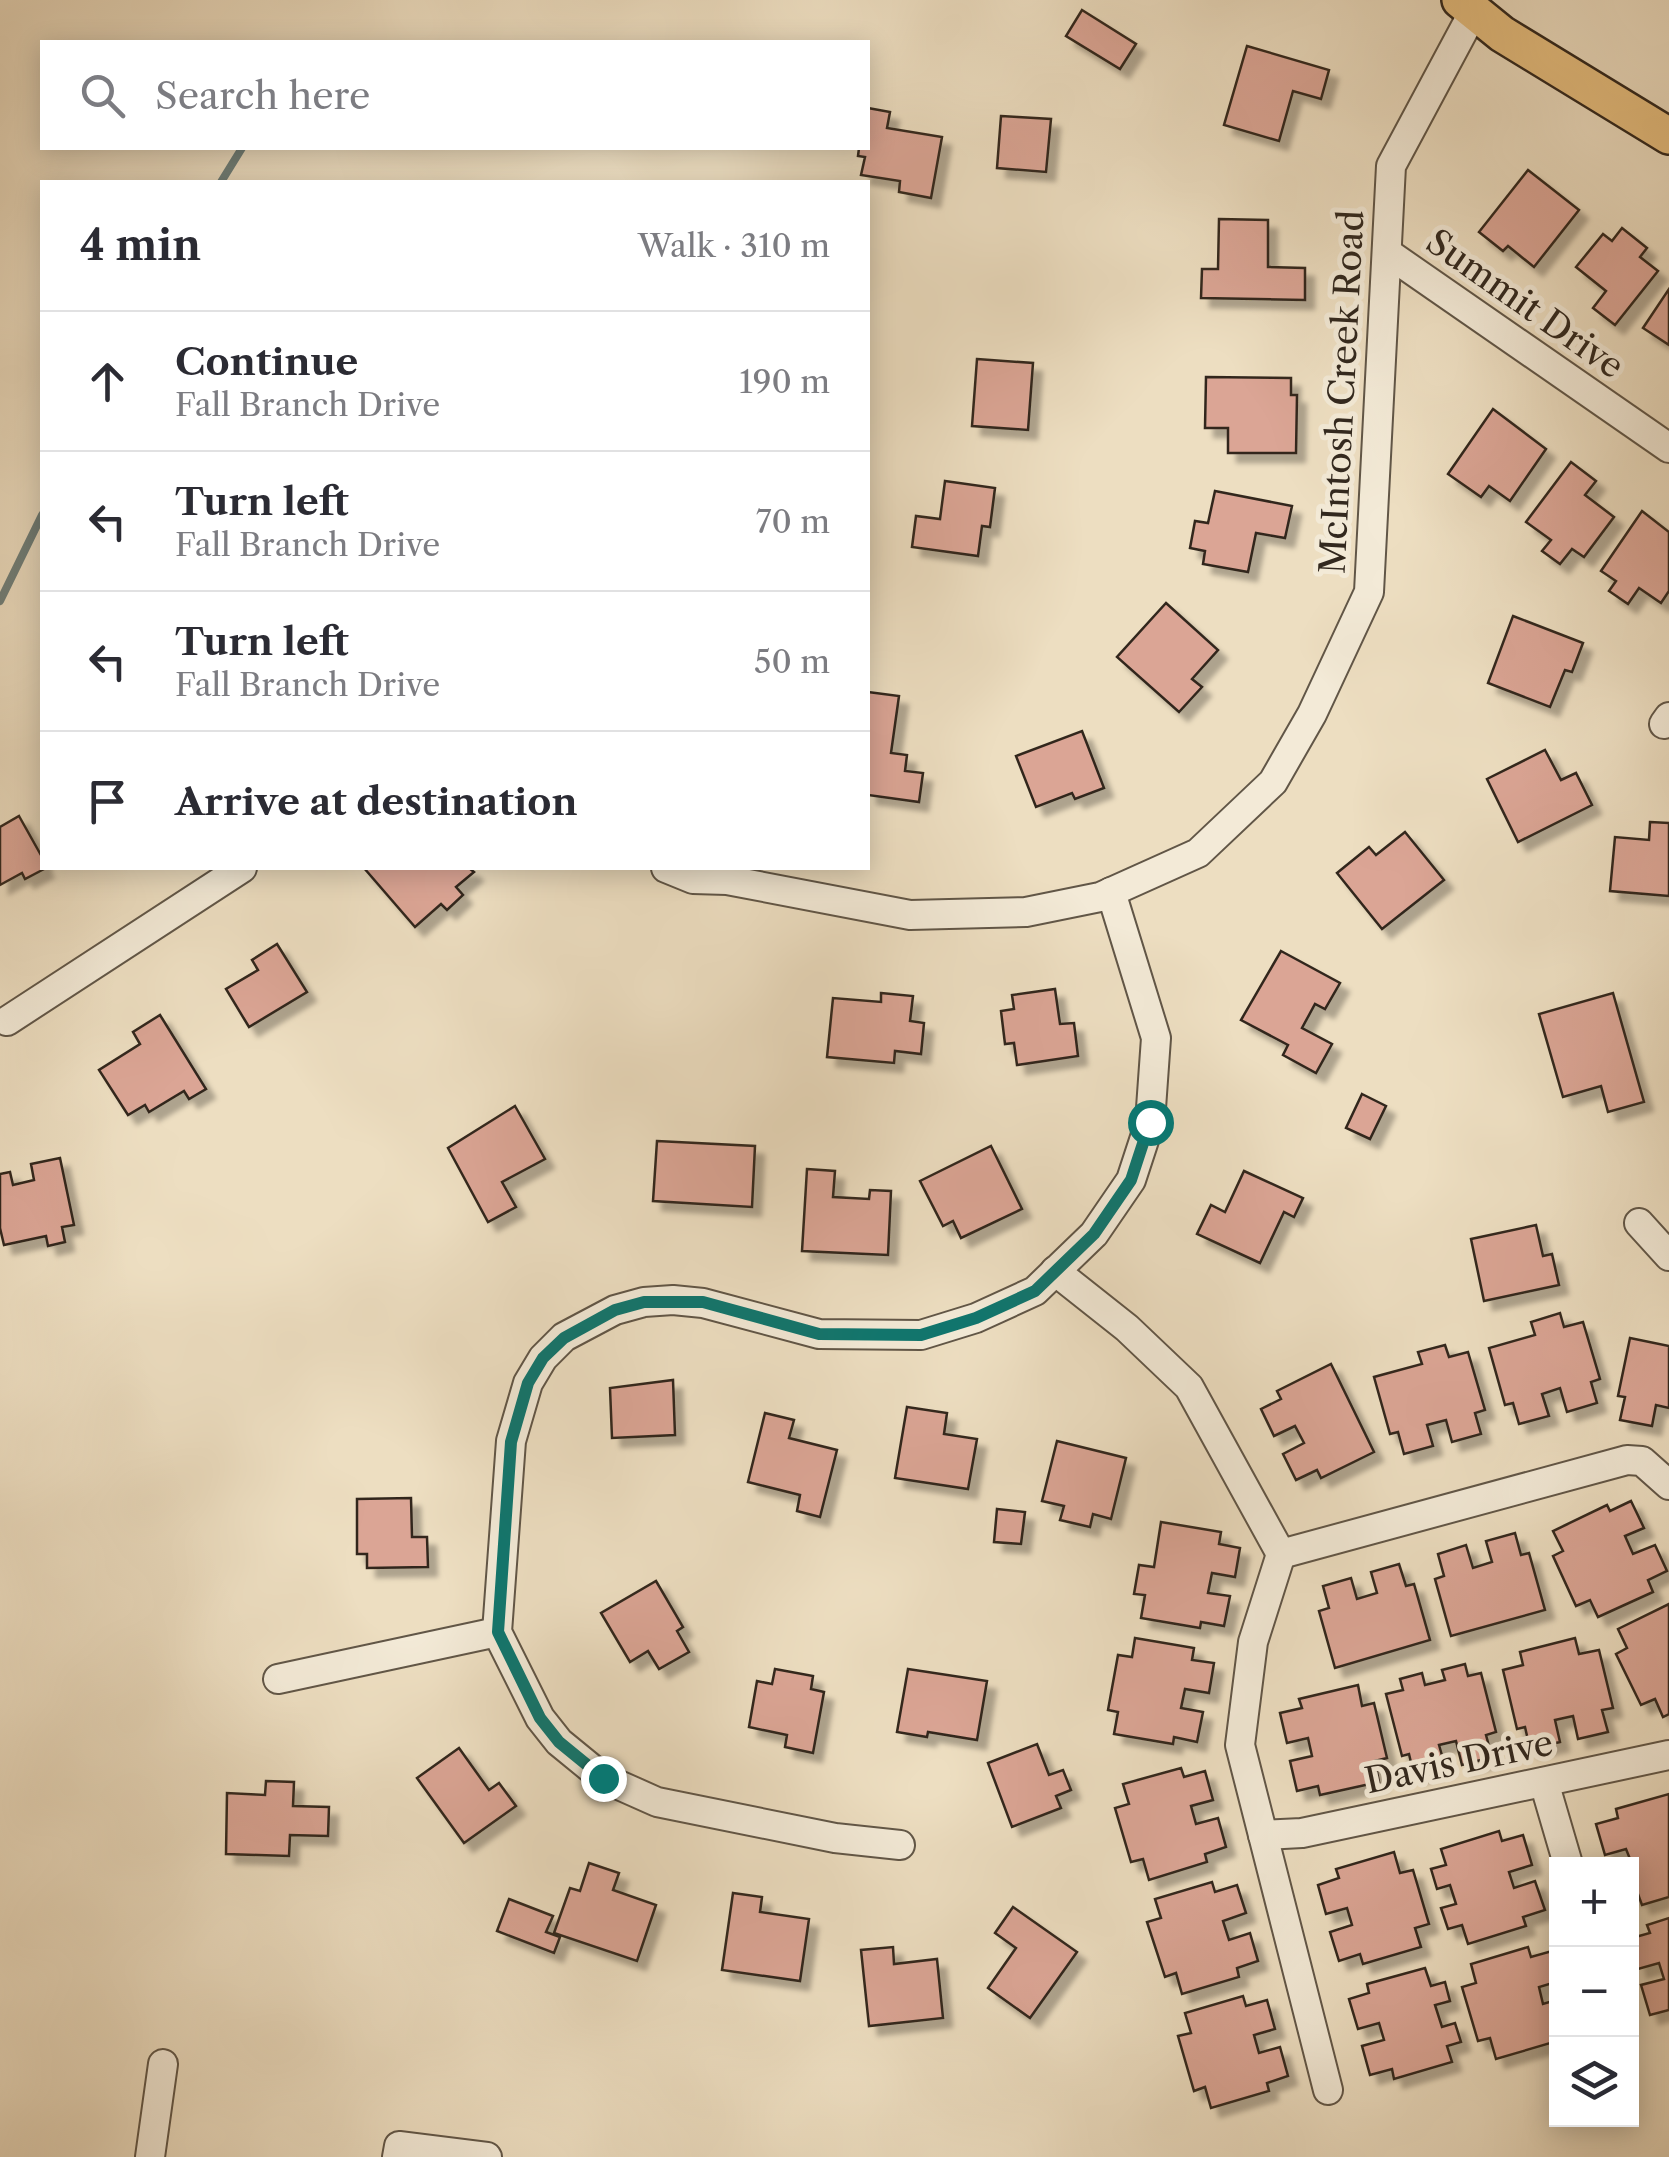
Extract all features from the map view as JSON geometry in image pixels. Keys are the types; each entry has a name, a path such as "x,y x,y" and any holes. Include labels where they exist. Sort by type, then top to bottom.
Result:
{"main road":[{"path":"1467,6 1502,34 1669,136"}],"street":[{"name":"McIntosh Creek Road","path":"670,870 693,880 729,874 910,915 1026,912 1111,892 1198,853 1274,782 1312,714 1370,592 1391,166 1467,6"},
{"name":"Summit Drive","path":"1389,254 1669,448"},
{"path":"8,1021 239,870"},
{"path":"900,1845 835,1838 657,1802 603,1778 559,1742 540,1718 498,1632 511,1442 528,1383 543,1358 564,1338 615,1310 644,1302 703,1302 819,1334 921,1335 976,1318 1035,1291 1094,1234 1131,1180 1150,1122 1156,1038 1111,892"},
{"path":"1638,1223 1669,1256"},
{"path":"1055,1271 1126,1328 1189,1387 1281,1554 1254,1642 1240,1745 1328,2090"},
{"path":"1281,1554 1627,1460 1642,1462 1669,1486"},
{"path":"278,1678 498,1632"},
{"name":"Davis Drive","path":"1263,1835 1302,1833 1669,1755"},
{"path":"1544,1782 1566,1857"},
{"path":"150,2157 163,2064"},
{"path":"397,2157 399,2146 488,2157"}],"building":[{"path":"1082,10 1136,44 1120,69 1066,36"},
{"path":"1247,46 1329,70 1321,99 1293,91 1279,141 1224,125"},
{"path":"870,108 890,112 887,128 942,137 931,198 899,192 900,181 861,175 865,157 858,156 859,150 870,150"},
{"path":"1001,116 1051,119 1046,172 997,168"},
{"path":"1528,170 1579,210 1534,267 1508,246 1503,251 1479,232"},
{"path":"1219,219 1268,220 1268,267 1305,268 1305,300 1201,298 1202,269 1218,269"},
{"path":"1622,228 1647,248 1640,257 1658,271 1615,325 1593,308 1606,291 1576,267 1603,234 1612,241"},
{"path":"1669,289 1669,345 1643,328"},
{"path":"977,359 1033,363 1028,430 972,426"},
{"path":"1206,377 1291,378 1291,395 1297,395 1296,453 1228,453 1228,428 1205,428"},
{"path":"1493,409 1546,449 1510,501 1489,486 1481,497 1448,474"},
{"path":"1571,462 1596,481 1585,495 1614,517 1584,557 1572,549 1560,564 1542,551 1551,540 1526,522"},
{"path":"945,481 995,488 990,527 982,526 978,556 912,547 916,516 940,519"},
{"path":"1215,491 1292,506 1285,538 1256,533 1248,572 1203,564 1205,551 1190,548 1195,521 1208,523"},
{"path":"1642,511 1669,532 1669,591 1661,603 1639,588 1628,604 1609,591 1616,581 1601,571"},
{"path":"1166,603 1218,650 1192,679 1202,687 1179,712 1117,657"},
{"path":"1513,616 1583,643 1572,672 1565,670 1550,707 1488,683"},
{"path":"870,692 899,696 891,753 907,755 905,771 923,773 919,802 870,795"},
{"path":"1082,731 1104,788 1075,799 1072,793 1036,807 1016,756"},
{"path":"1545,750 1561,780 1576,773 1592,805 1518,842 1487,779"},
{"path":"19,816 40,853 42,870 25,879 22,873 0,885 0,827"},
{"path":"1650,822 1669,823 1669,896 1610,891 1615,837 1649,840"},
{"path":"1405,832 1444,880 1382,929 1337,873 1369,847 1376,855"},
{"path":"366,870 474,872 456,887 463,895 447,910 441,904 415,927"},
{"path":"277,944 307,992 249,1027 226,989 258,970 252,960"},
{"path":"1281,951 1340,983 1325,1009 1315,1004 1302,1028 1332,1044 1316,1073 1283,1055 1288,1045 1241,1020"},
{"path":"1055,989 1060,1024 1074,1023 1078,1056 1017,1065 1014,1043 1005,1044 1001,1011 1014,1009 1012,995"},
{"path":"881,993 913,996 910,1021 924,1023 921,1054 895,1051 894,1063 827,1057 833,998 881,1002"},
{"path":"1613,993 1644,1102 1608,1112 1601,1086 1563,1097 1539,1014"},
{"path":"160,1015 206,1089 189,1099 184,1091 149,1112 145,1105 128,1115 99,1070 140,1044 133,1032"},
{"path":"1362,1094 1386,1106 1370,1139 1346,1128"},
{"path":"515,1106 545,1159 502,1182 516,1207 488,1222 448,1148"},
{"path":"657,1141 755,1146 752,1207 653,1201"},
{"path":"991,1146 1022,1209 961,1238 953,1221 943,1226 920,1181"},
{"path":"60,1158 74,1225 62,1227 65,1242 48,1246 46,1236 4,1245 0,1228 0,1174 10,1172 13,1185 34,1180 31,1164"},
{"path":"807,1169 835,1171 833,1197 869,1199 870,1190 891,1191 888,1255 802,1251"},
{"path":"1244,1171 1303,1198 1294,1217 1284,1212 1260,1263 1197,1234 1211,1205 1225,1212"},
{"path":"1536,1225 1543,1256 1552,1254 1559,1285 1484,1301 1471,1239"},
{"path":"1560,1313 1564,1327 1583,1322 1600,1379 1591,1382 1597,1403 1567,1412 1560,1388 1542,1394 1549,1416 1519,1424 1513,1403 1505,1405 1489,1348 1535,1335 1531,1322"},
{"path":"1630,1338 1669,1346 1669,1408 1656,1405 1652,1426 1620,1420 1625,1397 1618,1396"},
{"path":"1445,1345 1449,1357 1468,1352 1485,1410 1475,1413 1481,1434 1452,1442 1446,1420 1427,1425 1433,1446 1404,1454 1398,1432 1390,1434 1374,1377 1422,1364 1418,1352"},
{"path":"1331,1364 1374,1452 1321,1478 1317,1470 1296,1480 1283,1454 1304,1443 1295,1426 1274,1436 1261,1409 1281,1399 1277,1391"},
{"path":"673,1380 675,1435 612,1438 610,1388"},
{"path":"907,1407 947,1413 944,1434 977,1439 968,1489 895,1478"},
{"path":"765,1413 794,1420 789,1438 837,1450 820,1517 797,1511 800,1495 748,1482"},
{"path":"1057,1441 1126,1458 1111,1519 1093,1514 1090,1527 1060,1520 1064,1506 1042,1501"},
{"path":"411,1498 412,1537 427,1537 428,1567 367,1568 367,1554 357,1554 357,1499"},
{"path":"1631,1501 1644,1528 1625,1536 1633,1554 1655,1545 1667,1571 1648,1580 1653,1592 1598,1617 1590,1600 1576,1606 1553,1556 1563,1551 1553,1531 1607,1505 1610,1511"},
{"path":"997,1509 1025,1512 1021,1544 994,1542"},
{"path":"1161,1522 1221,1532 1219,1544 1240,1548 1235,1577 1212,1573 1208,1593 1230,1596 1224,1626 1201,1622 1200,1628 1141,1618 1145,1595 1134,1594 1139,1565 1154,1567"},
{"path":"1515,1533 1521,1555 1529,1553 1545,1610 1451,1636 1435,1579 1444,1576 1438,1554 1466,1545 1473,1568 1492,1562 1486,1541"},
{"path":"1399,1564 1406,1586 1414,1584 1430,1640 1335,1668 1319,1611 1329,1608 1323,1586 1351,1578 1357,1599 1377,1593 1371,1572"},
{"path":"656,1581 683,1627 677,1631 689,1652 659,1669 648,1651 630,1662 601,1613"},
{"path":"1669,1604 1669,1714 1663,1717 1655,1699 1641,1705 1616,1654 1627,1648 1618,1629"},
{"path":"1135,1638 1194,1648 1192,1660 1214,1663 1209,1693 1185,1689 1181,1708 1203,1712 1197,1742 1174,1737 1173,1744 1114,1734 1118,1712 1108,1710 1118,1655 1132,1657"},
{"path":"1575,1638 1579,1654 1599,1650 1613,1708 1602,1710 1608,1732 1578,1739 1573,1716 1555,1720 1560,1742 1530,1749 1525,1727 1517,1729 1503,1670 1523,1665 1520,1652"},
{"path":"1465,1664 1468,1676 1481,1673 1496,1732 1486,1735 1492,1757 1462,1765 1456,1741 1439,1745 1445,1766 1414,1775 1409,1754 1402,1756 1386,1694 1403,1690 1400,1679 1422,1673 1425,1685 1445,1680 1442,1670"},
{"path":"775,1669 813,1676 811,1689 824,1692 813,1753 785,1747 787,1735 749,1727 757,1681 772,1684"},
{"path":"908,1669 987,1681 977,1740 928,1732 927,1737 897,1732"},
{"path":"1358,1685 1362,1706 1374,1703 1387,1758 1375,1761 1379,1782 1320,1795 1318,1786 1297,1791 1290,1761 1312,1756 1308,1738 1287,1743 1280,1713 1302,1708 1299,1699"},
{"path":"1037,1744 1049,1775 1063,1770 1071,1790 1056,1796 1061,1808 1012,1827 988,1763"},
{"path":"459,1748 489,1790 499,1783 516,1806 464,1843 417,1778"},
{"path":"1181,1768 1184,1777 1205,1771 1213,1800 1191,1806 1196,1824 1218,1818 1226,1847 1205,1854 1207,1862 1149,1880 1143,1859 1131,1862 1115,1808 1129,1804 1123,1784"},
{"path":"266,1781 294,1782 293,1806 329,1807 328,1836 290,1835 289,1856 226,1854 227,1793 265,1795"},
{"path":"1669,1794 1669,1897 1642,1905 1639,1857 1629,1857 1626,1849 1605,1855 1596,1824 1618,1818 1616,1809"},
{"path":"1499,1831 1502,1841 1523,1835 1532,1865 1509,1872 1514,1888 1535,1881 1545,1910 1523,1917 1526,1926 1468,1944 1462,1925 1448,1929 1441,1908 1456,1904 1450,1885 1437,1889 1431,1869 1446,1865 1441,1849"},
{"path":"1394,1852 1400,1873 1413,1870 1429,1924 1415,1928 1421,1947 1363,1964 1360,1954 1339,1961 1330,1932 1352,1925 1347,1908 1326,1914 1318,1885 1339,1878 1336,1869"},
{"path":"589,1863 619,1873 613,1890 656,1905 637,1961 554,1933 570,1888 580,1891"},
{"path":"1212,1882 1215,1892 1237,1885 1246,1913 1223,1921 1229,1940 1250,1933 1258,1961 1237,1968 1239,1977 1182,1994 1176,1973 1165,1977 1147,1922 1161,1918 1155,1899"},
{"path":"733,1893 762,1897 760,1912 809,1919 800,1981 722,1970"},
{"path":"509,1899 553,1916 546,1932 560,1937 554,1953 497,1931"},
{"path":"1013,1907 1077,1952 1030,2018 988,1988 1016,1948 995,1933"},
{"path":"1669,1918 1669,2010 1650,2015 1641,1985 1664,1979 1659,1963 1639,1969 1639,1936 1650,1933 1647,1925"},
{"path":"893,1947 894,1964 937,1959 943,2018 869,2026 861,1950"},
{"path":"1528,1947 1531,1957 1549,1952 1549,1984 1539,1987 1543,2004 1549,2002 1549,2043 1496,2059 1490,2038 1478,2041 1462,1987 1476,1983 1471,1964"},
{"path":"1425,1968 1431,1986 1445,1982 1450,2001 1435,2005 1442,2027 1455,2023 1461,2042 1447,2046 1452,2062 1394,2079 1392,2069 1370,2075 1362,2046 1384,2040 1379,2023 1358,2029 1349,1999 1369,1993 1367,1984"},
{"path":"1243,1996 1246,2006 1267,2000 1275,2029 1254,2035 1259,2053 1280,2047 1288,2076 1267,2083 1269,2091 1211,2108 1205,2087 1194,2091 1178,2036 1191,2033 1185,2013"}],"waterway":[{"path":"222,180 241,150"},
{"path":"0,601 40,519"}],"route":[{"path":"603,1778 559,1742 540,1718 498,1632 511,1442 528,1383 543,1358 564,1338 615,1310 644,1302 703,1302 819,1334 921,1335 976,1318 1035,1291 1094,1234 1131,1180 1150,1122"}]}
